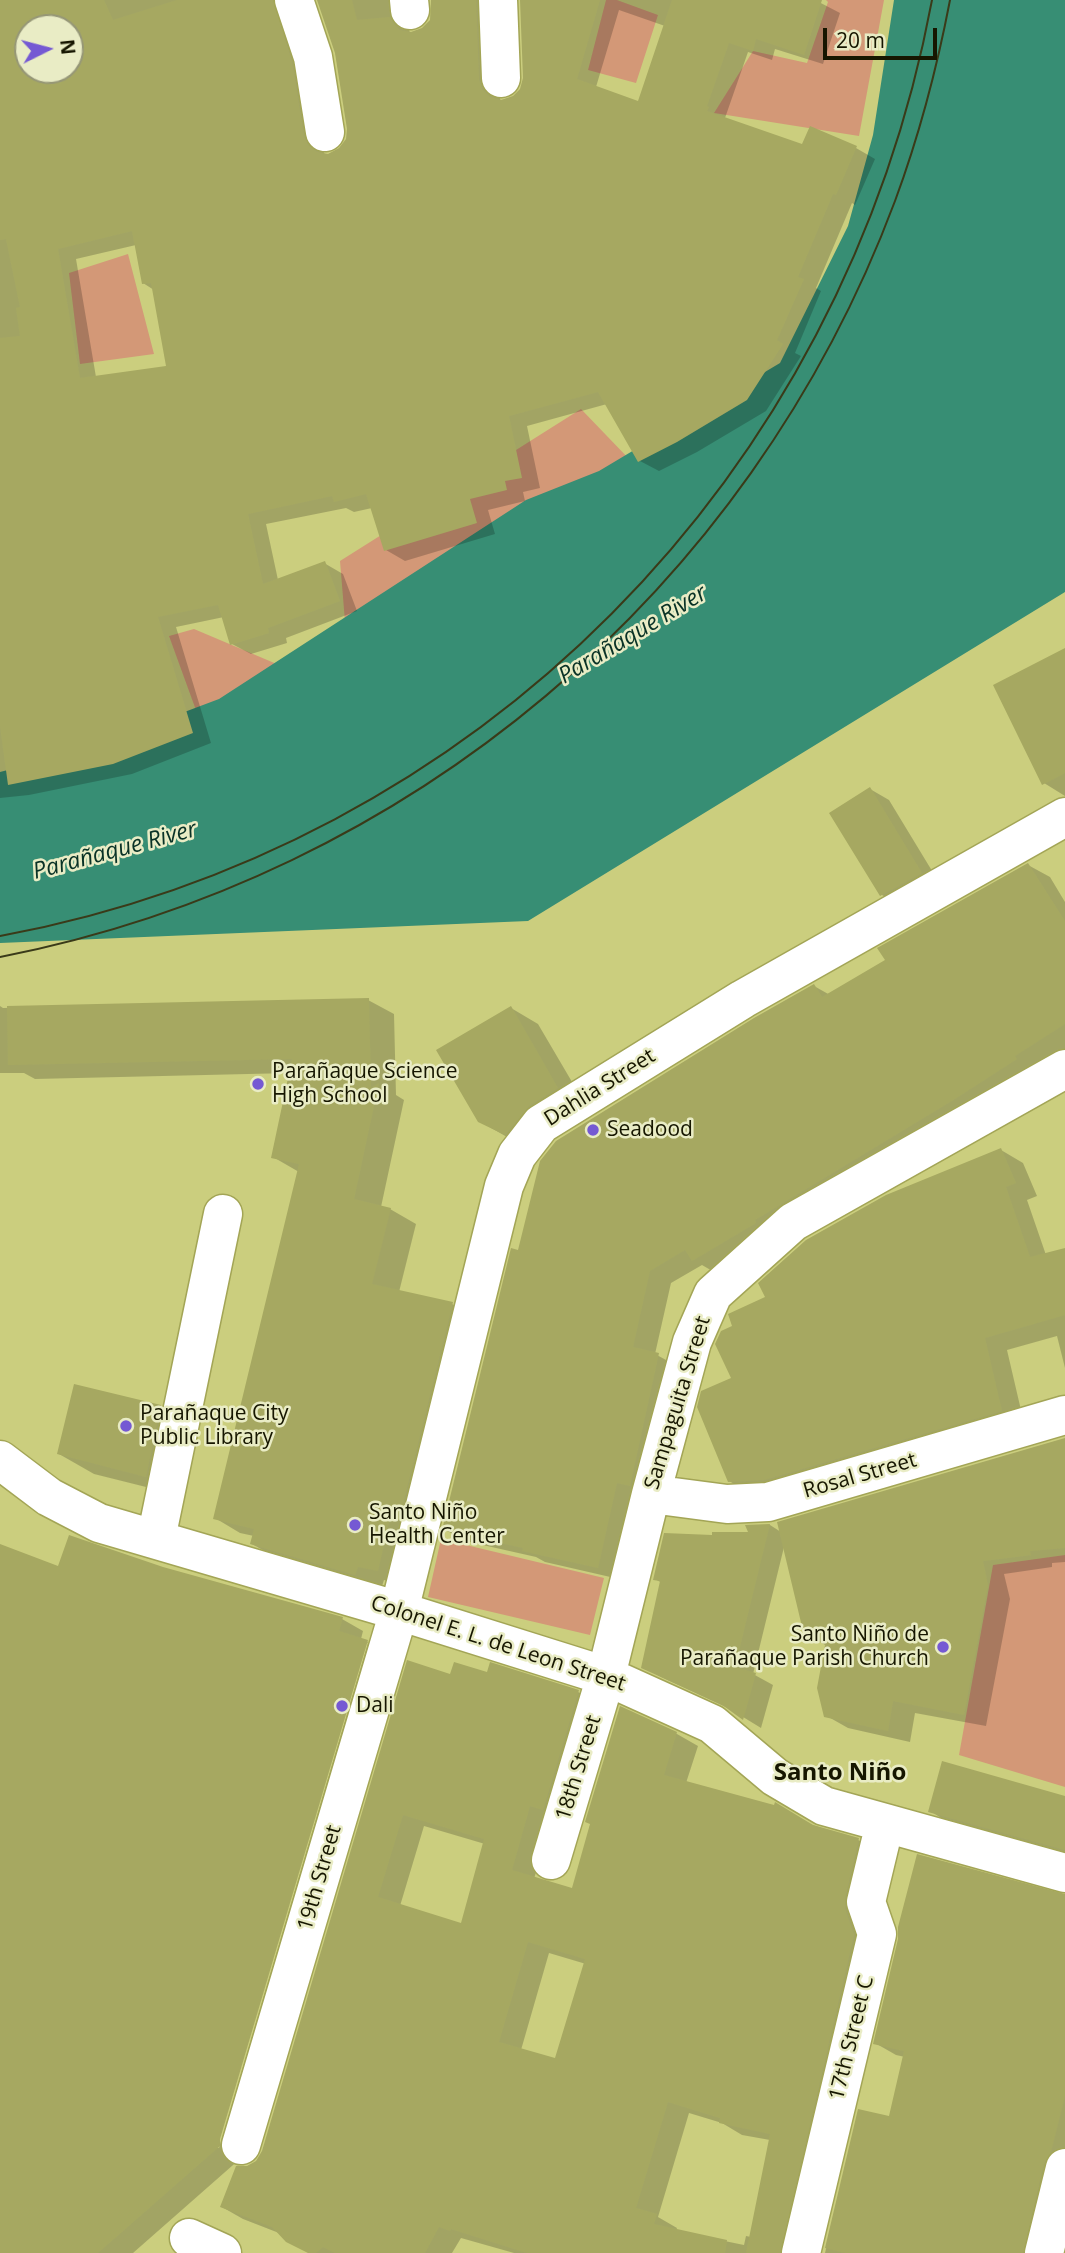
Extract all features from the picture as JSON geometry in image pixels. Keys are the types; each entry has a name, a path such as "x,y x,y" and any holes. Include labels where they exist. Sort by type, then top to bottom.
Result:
{"street":[{"path":"294,0 313,57 325,132"},
{"path":"498,0 501,78"},
{"name":"Dahlia Street","path":"399,1611 504,1186 517,1155 541,1124 743,999 1061,830"},
{"name":"Sampaguita Street","path":"606,1676 692,1342 713,1294 793,1222 1065,1069"},
{"path":"156,1539 223,1214"},
{"name":"Rosal Street","path":"651,1494 727,1504 768,1502 1065,1415"},
{"name":"Colonel E. L. de Leon Street","path":"0,1460 49,1497 99,1523 399,1611 606,1676 712,1724 775,1777 824,1806 1065,1873"},
{"name":"19th Street","path":"241,2145 399,1611"},
{"name":"18th Street","path":"551,1860 606,1676"},
{"name":"17th Street C","path":"801,2253 877,1934 866,1902 885,1823"},
{"path":"1044,2253 1065,2168"}],"shaded area":[{"path":"606,0 617,0 658,15 636,83 588,70"},
{"path":"826,0 884,0 859,136 714,113 753,51 807,63 828,2"},
{"path":"128,254 154,354 80,364 69,273"},
{"path":"581,409 631,461 346,634 340,561"},
{"path":"194,629 279,665 201,724 169,636"},
{"path":"441,1539 604,1578 590,1635 428,1597"},
{"path":"1065,1555 1065,1787 959,1755 993,1565"}],"water":[{"name":"Parañaque River","path":"894,0 1065,0 1065,592 528,921 0,943 0,772 78,752 219,699 526,500 599,471 780,363 848,226 873,135"}],"building":[{"path":"0,0 104,0 113,20 177,0 273,0 292,62 304,136 308,145 317,152 328,154 339,148 346,139 347,129 335,53 317,0 352,0 357,20 390,17 400,30 411,32 422,28 430,20 431,0 476,0 479,80 482,89 490,97 501,100 513,96 520,89 523,78 520,0 600,0 577,79 638,101 672,0 822,0 804,55 756,39 753,51 729,43 707,111 802,144 810,126 857,146 836,195 833,194 798,277 804,279 777,340 783,344 747,400 638,462 598,392 509,416 522,478 505,481 507,490 470,499 477,523 384,551 366,494 334,502 332,496 248,514 263,584 325,561 340,601 268,628 269,633 230,645 218,605 158,617 193,733 113,764 8,785 0,726 0,338 20,336 16,308 20,307 6,239 0,240","holes":["132,231 142,284 151,283 166,366 80,378 58,249"]},
{"path":"1065,648 1065,773 1042,785 993,685"},
{"path":"870,787 922,873 880,896 829,813"},
{"path":"1028,863 1065,921 1065,1024 955,1099 755,1220 756,1223 692,1261 685,1250 650,1271 633,1347 659,1353 630,1486 617,1483 598,1568 442,1530 511,1248 518,1250 540,1161 556,1141 754,1018 814,984 822,997 885,960 877,948"},
{"path":"369,998 371,1088 379,1083 354,1199 391,1208 372,1284 453,1302 399,1520 390,1518 378,1571 358,1567 355,1575 250,1544 254,1529 213,1519 299,1164 271,1158 292,1059 8,1065 7,1006"},
{"path":"511,1006 558,1088 529,1106 505,1135 478,1122 436,1050"},
{"path":"1001,1148 1016,1183 1006,1187 1030,1257 1065,1248 1065,1315 985,1338 1002,1411 764,1480 728,1482 697,1407 701,1391 731,1378 715,1344 721,1331 732,1326 728,1314 765,1297 758,1283 806,1240 886,1195"},
{"path":"74,1384 161,1405 146,1477 57,1454"},
{"path":"1065,1438 1065,1548 1030,1551 1031,1555 983,1561 988,1585 964,1715 893,1701 888,1731 824,1717 817,1688 828,1629 804,1635 777,1522"},
{"path":"770,1524 735,1667 756,1673 743,1720 721,1704 641,1668 660,1581 653,1580 664,1533 712,1535 712,1532 748,1532 745,1525"},
{"path":"69,1535 163,1567 343,1617 339,1631 368,1640 220,2146 98,2253 0,2253 0,1544 58,1566"},
{"path":"407,1660 450,1674 454,1662 487,1672 490,1662 579,1690 543,1810 530,1806 512,1870 572,1888 590,1824 585,1822 620,1706 677,1732 664,1775 774,1805 775,1802 813,1825 859,1838 845,1898 845,1909 854,1935 780,2253 746,2253 770,2134 719,2123 720,2118 668,2102 636,2208 657,2214 654,2224 727,2240 725,2253 527,2253 439,2227 425,2253 335,2253 323,2247 316,2253 308,2253 286,2242 272,2227 220,2207 236,2166 247,2166 256,2161 262,2151","holes":["403,1815 484,1839 461,1923 378,1897","528,1942 585,1959 555,2058 499,2042"]},
{"path":"942,1761 1065,1796 1065,1850 928,1812"},
{"path":"917,1854 1065,1894 1065,2096 1051,2152 1044,2163 1023,2253 845,2253 825,2248 858,2109 889,2116 904,2051 873,2044"}],"tram line":[{"path":"0,936 174,890 335,819 481,727 612,614 724,482 816,335 886,174 932,0"},
{"path":"0,957 150,918 292,860 424,786 546,696 655,591 751,473 831,342 904,176 927,102 950,0"}],"place":[{"name":"Parañaque Science High School","path":"258,1084"},
{"name":"Seadood","path":"593,1130"},
{"name":"Parañaque City Public Library","path":"126,1426"},
{"name":"Santo Niño Health Center","path":"355,1525"},
{"name":"Santo Niño de Parañaque Parish Church","path":"943,1647"},
{"name":"Dali","path":"342,1706"}],"district":[{"name":"Santo Niño","path":"840,1773"}]}
